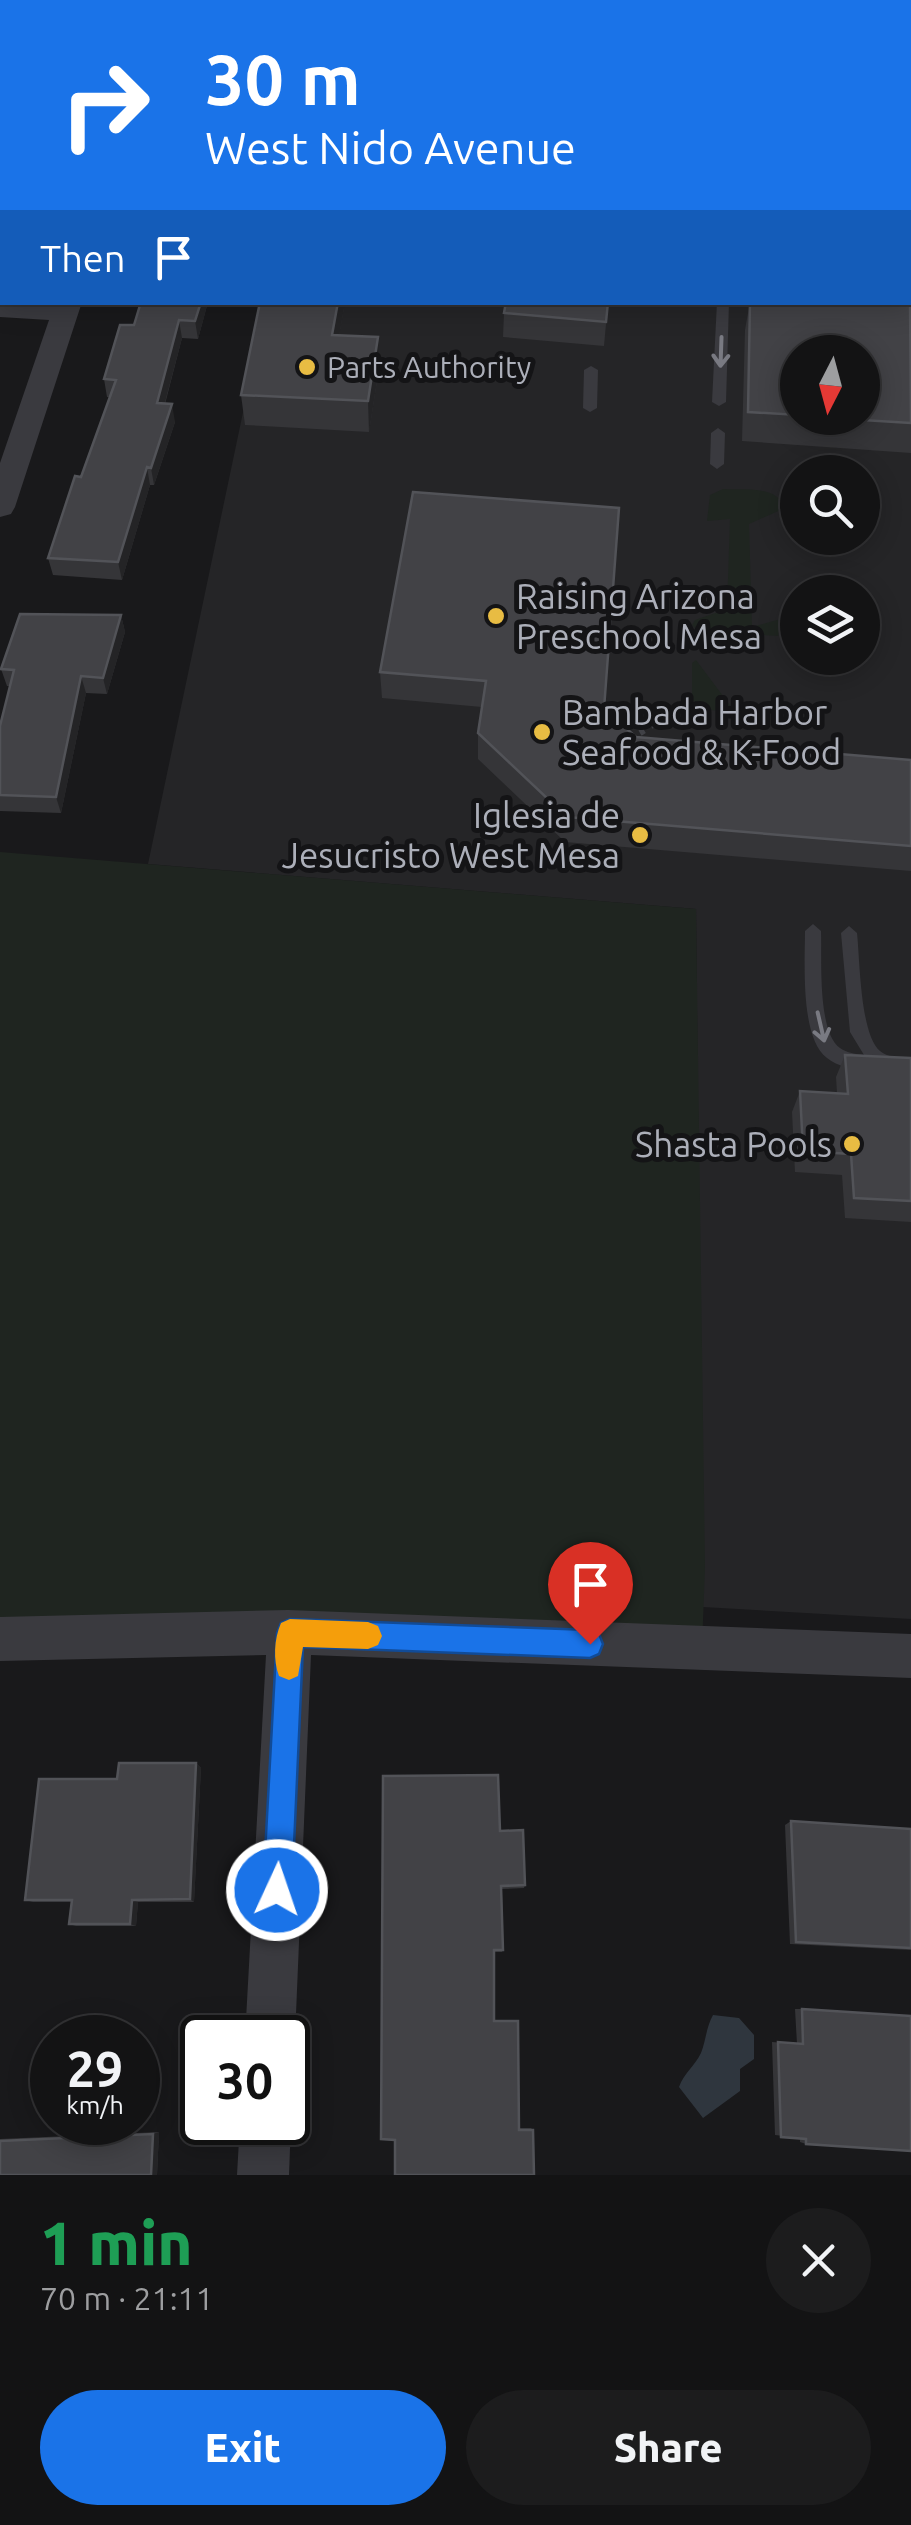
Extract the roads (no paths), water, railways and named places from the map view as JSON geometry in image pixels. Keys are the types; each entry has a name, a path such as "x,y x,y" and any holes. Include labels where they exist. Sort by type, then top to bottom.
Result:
{"street":[{"path":"0,308 67,307 0,506"},
{"path":"0,1640 290,1633 911,1656"},
{"path":"271,2015 290,1633"},
{"path":"263,2175 265,2145"}],"lane":[{"path":"719,402 723,305"},
{"path":"590,403 591,370"},
{"path":"717,464 718,433"},
{"path":"813,930 818,1032 830,1051 854,1061 904,1065"},
{"path":"849,932 859,1032 874,1058 904,1065"}],"place":[{"name":"Parts Authority","path":"307,367"},
{"name":"Raising Arizona Preschool Mesa","path":"496,616"},
{"name":"Bambada Harbor Seafood & K-Food","path":"542,732"},
{"name":"Iglesia de Jesucristo West Mesa","path":"640,835"},
{"name":"Shasta Pools","path":"852,1144"}]}
